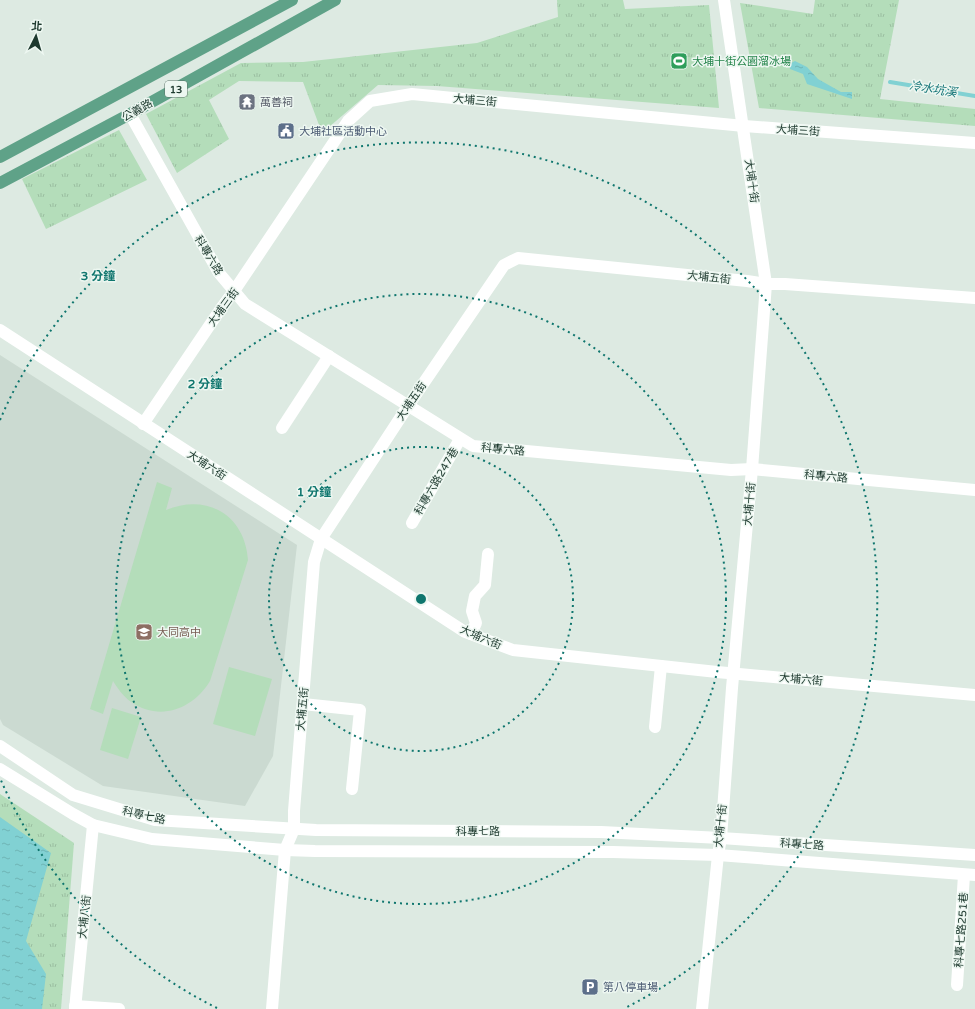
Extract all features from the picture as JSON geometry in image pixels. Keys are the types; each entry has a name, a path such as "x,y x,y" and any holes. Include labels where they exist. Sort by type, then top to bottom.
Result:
{"main road":[{"name":"13","path":"3,156 292,0"},
{"name":"公義路","path":"0,183 130,114 335,0"}],"street":[{"name":"大埔十街","path":"702,1009 721,838 733,673 752,469 766,284 744,126 724,0"},
{"name":"大埔三街","path":"143,424 348,121 370,101 412,94 744,126 975,143"},
{"name":"科專六路","path":"130,114 219,273 245,304 473,446 724,469 752,469 975,490"},
{"name":"大埔五街","path":"272,1009 285,850 294,829 302,704 314,562 321,539 408,406 504,265 518,258 766,284 786,284 975,298"},
{"name":"大埔六街","path":"0,330 452,624 471,634 513,650 733,673 975,694"},
{"path":"282,428 329,356"},
{"name":"科專六路247巷","path":"412,523 460,439"},
{"path":"471,634 476,623 472,611 475,596 485,585 488,554"},
{"path":"655,727 661,666"},
{"path":"302,704 360,710 352,790"},
{"name":"科專七路","path":"0,746 73,795 156,820 294,829 601,832 721,838 975,855"},
{"name":"科專七路","path":"0,769 93,825 152,839 285,850 334,852 613,852 718,855 970,875"},
{"name":"大埔八街","path":"75,1007 93,825"},
{"name":"科專七路251巷","path":"957,985 970,875"},
{"path":"75,1007 119,1009"}],"shaded area":[{"name":"大同高中","path":"0,355 297,545 273,756 245,806 103,786 3,725 0,719"}],"green space":[{"path":"557,0 623,0 625,9 709,5 719,108 437,86 378,85 322,133 303,82 239,81 209,100 229,139 177,173 146,114 241,63 303,62 477,43 558,17"},
{"path":"815,0 899,0 880,99 975,109 975,126 759,108 740,3 813,14"},
{"path":"119,130 147,180 46,229 22,179"},
{"path":"157,482 172,488 166,510 181,505 196,504 209,506 232,520 240,531 245,544 248,560 210,681 203,691 195,699 175,710 164,712 153,711 142,708 131,702 113,681 103,714 90,709"},
{"path":"229,667 272,679 255,736 213,724"},
{"path":"112,708 141,717 128,759 100,750"},
{"path":"0,794 74,843 61,1009 0,1009"}],"water":[{"path":"795,61 807,67 818,79 841,92 852,92 852,99 807,84 803,74 790,69 789,64"},
{"path":"0,817 51,853 26,941 46,974 42,1009 0,1009"}],"waterway":[{"name":"冷水坑溪","path":"890,82 975,96"}],"place":[{"name":"大埔十街公園溜冰場","path":"679,61"},
{"name":"萬善祠","path":"247,102"},
{"name":"大埔社區活動中心","path":"286,131"},
{"name":"大同高中","path":"144,632"},
{"name":"第八停車場","path":"590,987"}]}
